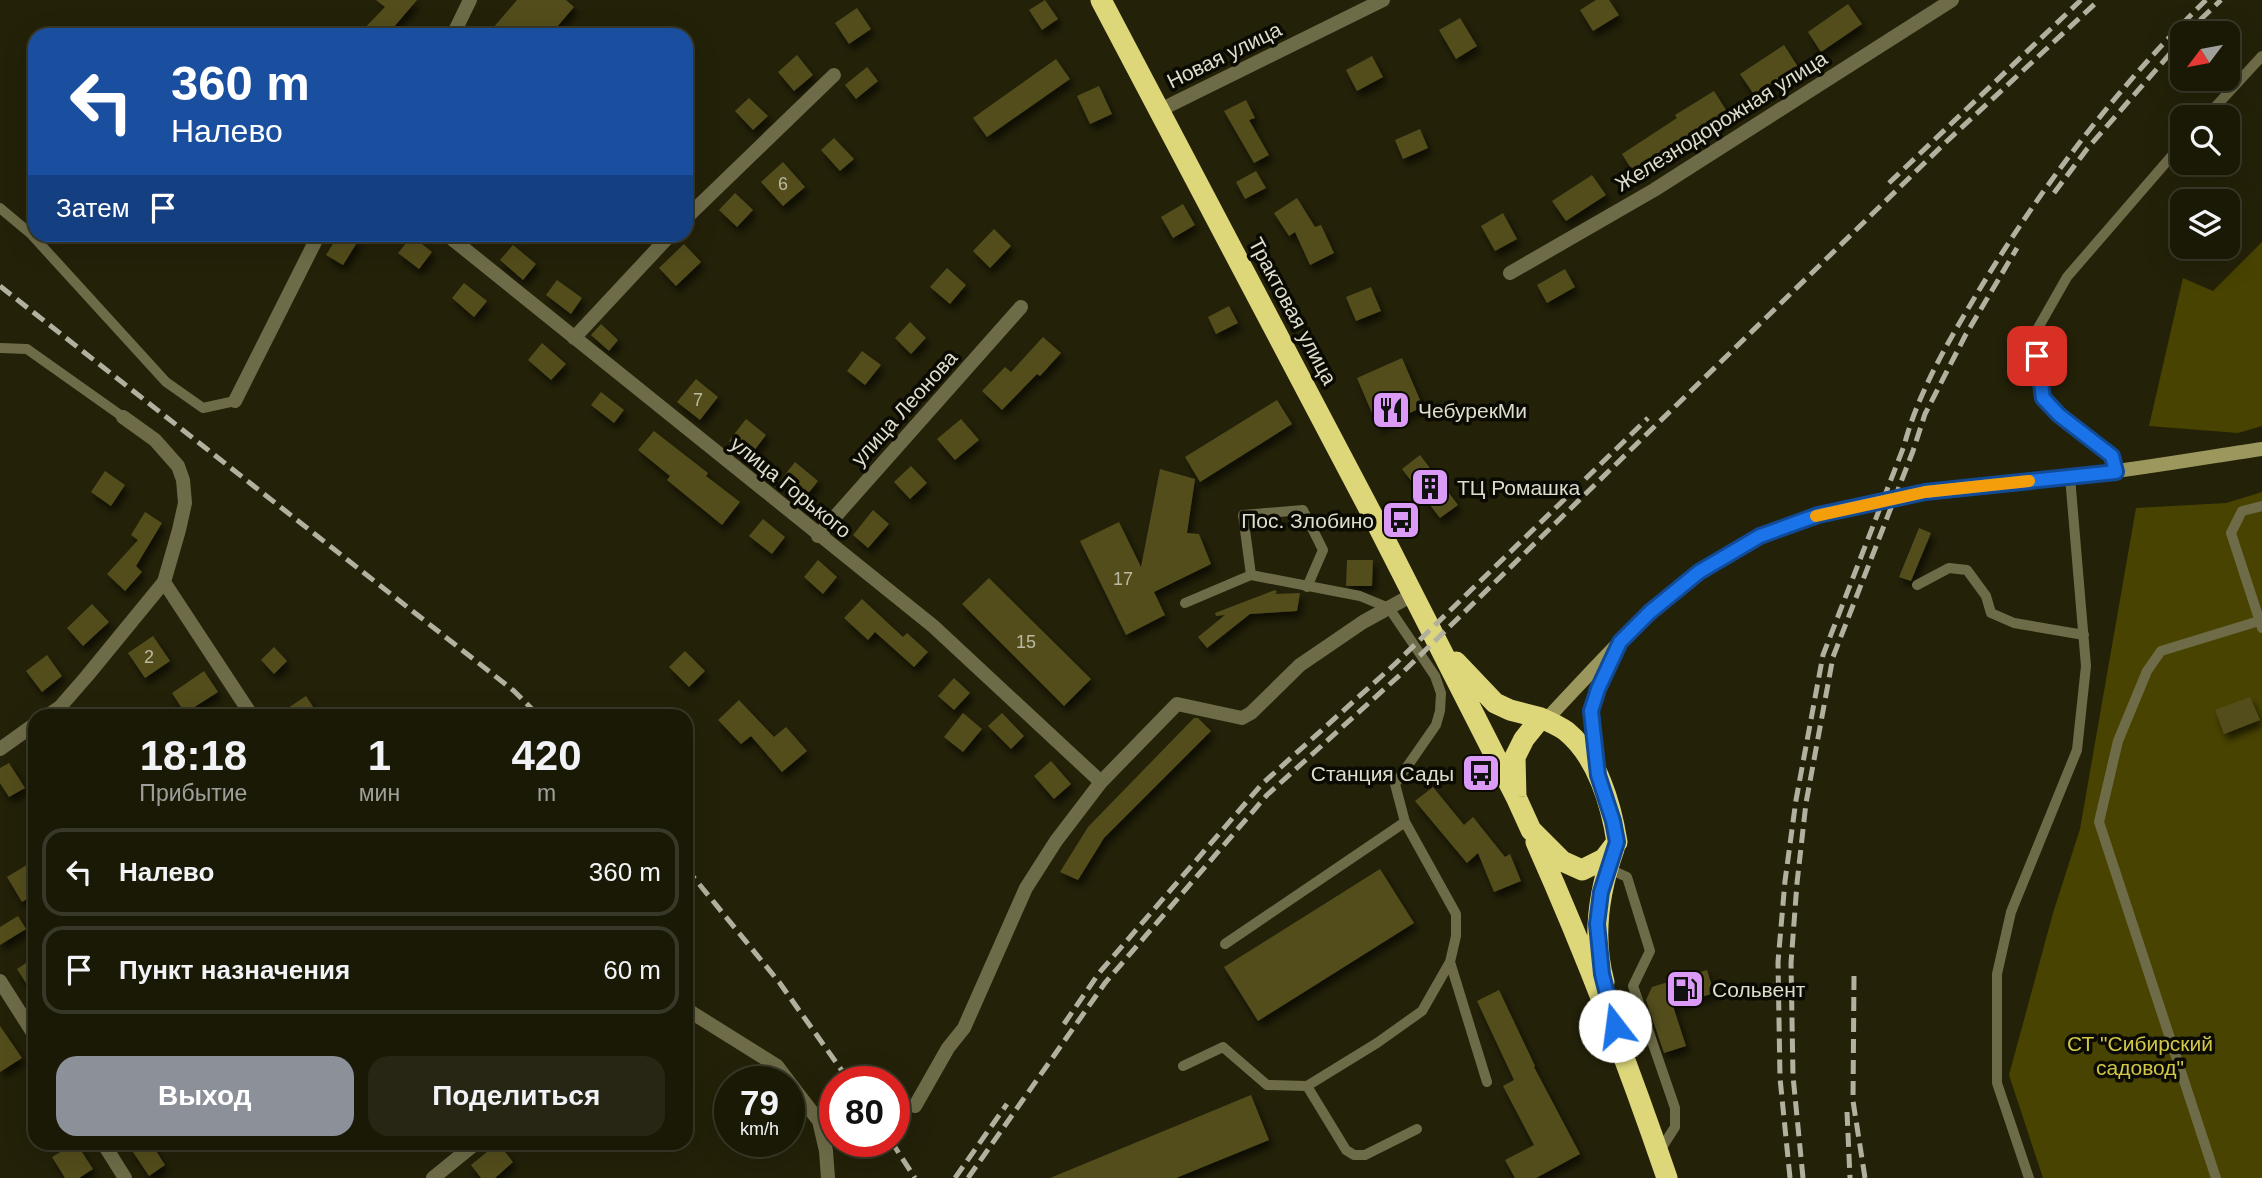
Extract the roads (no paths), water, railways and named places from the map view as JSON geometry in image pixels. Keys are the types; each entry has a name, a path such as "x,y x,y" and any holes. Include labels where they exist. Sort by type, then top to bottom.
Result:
{"highway":[{"name":"Трактовая улица","path":"1101,0 1414,594 1516,797 1567,913 1622,1052"},
{"path":"1440,646 1495,703 1544,719 1565,730 1580,745 1598,775 1617,842 1607,868 1597,924 1602,974 1622,1052 1667,1178"},
{"path":"1516,797 1516,757 1524,739 1544,719"},
{"path":"1531,830 1562,861 1582,870 1604,859 1617,842"}],"street":[{"path":"456,28 470,0"},
{"name":"Новая улица","path":"1160,110 1383,0"},
{"name":"Железнодорожная улица","path":"1510,273 1654,190 1952,0"},
{"path":"693,211 834,75"},
{"path":"235,401 316,242"},
{"name":"улица Горького","path":"456,242 933,626 1101,782"},
{"path":"574,338 664,242"},
{"name":"улица Леонова","path":"818,536 1021,307"},
{"path":"57,709 163,582 185,503 183,480 178,466 155,440 123,416"},
{"path":"1544,719 1650,612 1699,572 1760,536 1818,515 1925,492 2116,472 2262,449"},
{"path":"163,582 247,709"},
{"path":"915,1106 948,1048 964,1028 1026,888 1056,841 1101,782 1177,704 1242,718 1251,713 1300,665 1363,622 1414,594"},
{"path":"1598,775 1591,711 1620,642"},
{"path":"0,749 28,729"},
{"path":"0,981 28,1025"},
{"path":"693,1013 777,1066"},
{"path":"805,1104 818,1121 827,1151 828,1178"},
{"path":"107,1150 125,1178"},
{"path":"433,1178 467,1150"}],"lane":[{"path":"2217,105 2262,56"},
{"path":"2116,472 2112,456 2059,415 2043,398 2034,335 2067,277 2170,158"},
{"path":"0,208 28,231"},
{"path":"39,242 166,382 203,408 235,401"},
{"path":"0,348 27,349 123,416"},
{"path":"2029,1178 1997,1083 1997,974 2011,912 2077,750 2086,666 2070,477"},
{"path":"2216,1178 2099,822 2118,741 2147,671 2161,651 2261,625 2231,533 2242,511 2262,506"},
{"path":"1251,575 1243,515 1303,510 1323,550 1307,587"},
{"path":"1917,585 1950,568 1968,570 1986,596 1991,613 2014,623 2084,635"},
{"path":"1183,1066 1223,1047 1267,1085 1307,1086 1377,1043 1422,1011 1450,962 1456,936 1457,914 1405,822 1395,784 1436,725 1441,693 1435,676 1389,608 1360,596 1251,575 1185,603"},
{"path":"1224,944 1405,822"},
{"path":"1607,868 1627,877 1650,951 1633,986 1675,1108 1675,1127 1659,1153"},
{"path":"1450,962 1487,1082"},
{"path":"1307,1086 1346,1150 1354,1155 1365,1155 1417,1129"}],"railway":[{"path":"1889,183 2081,0"},
{"path":"968,1178 1105,983 1267,795 1401,674 1945,143 2099,0"},
{"path":"1790,1178 1780,1078 1778,962 1796,800 1823,655 1916,409 1962,319 2023,221 2079,144 2140,70 2206,0"},
{"path":"2200,20 2221,0"},
{"path":"2054,193 2087,149 2170,54"},
{"path":"1803,1178 1793,1076 1791,963 1806,803 1833,657 1925,414 1965,336 2017,248"},
{"path":"0,286 514,691 532,709"},
{"path":"1064,1024 1099,973 1262,784 1395,664 1648,418"},
{"path":"693,877 779,982 839,1066"},
{"path":"1854,976 1853,1101 1865,1178"},
{"path":"955,1178 1007,1104"},
{"path":"1847,1112 1850,1178"},
{"path":"901,1157 915,1178"}],"place":[{"name":"ЧебурекМи","path":"1391,410"},
{"name":"ТЦ Ромашка","path":"1430,487"},
{"name":"Пос. Злобино","path":"1401,520"},
{"name":"Станция Сады","path":"1481,773"},
{"name":"Сольвент","path":"1685,989"}],"park label":[{"name":"СТ \"Сибирский садовод\"","path":"2140,1055"}]}
